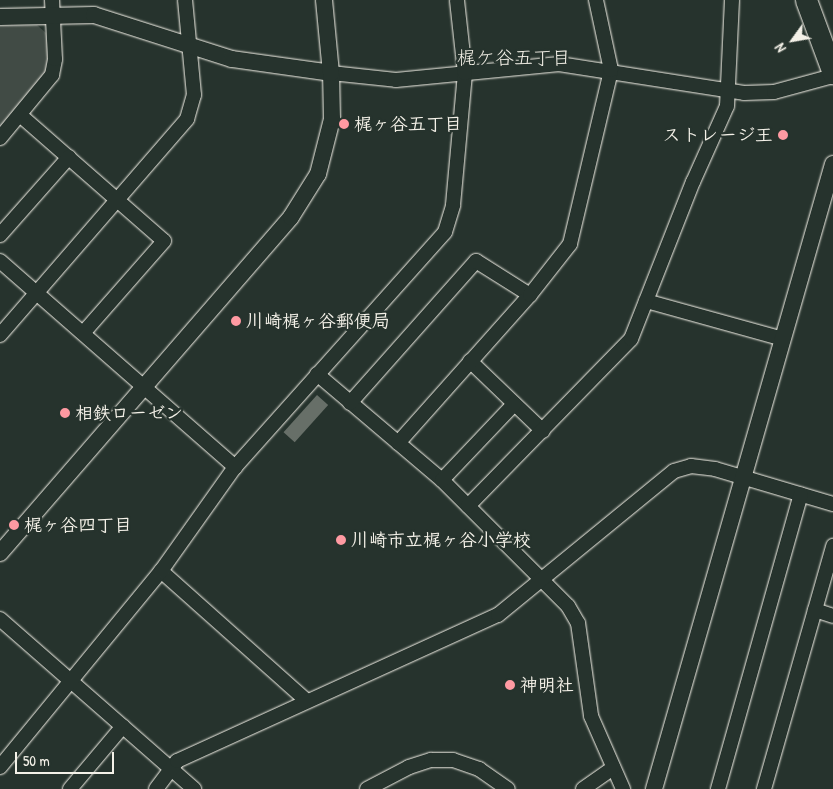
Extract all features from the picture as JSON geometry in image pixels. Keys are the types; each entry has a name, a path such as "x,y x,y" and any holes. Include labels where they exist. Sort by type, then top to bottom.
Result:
{"main road":[{"path":"806,0 833,74"}],"street":[{"path":"0,335 187,119 194,95 186,0"},
{"path":"0,553 143,384 291,217 318,174 332,119 331,72 324,0"},
{"path":"0,767 71,683 161,571 235,467 316,374 445,232 453,205 465,73 457,0"},
{"path":"398,443 530,295 570,244 611,70 596,0"},
{"path":"468,506 631,339 693,182 727,106 730,90 732,0"},
{"path":"0,138 52,75 55,59 53,7"},
{"path":"0,16 53,7 94,15 232,59 396,80 559,64 611,70 730,90 774,92 833,74"},
{"path":"20,115 119,199 164,241 84,332"},
{"path":"0,235 69,157"},
{"path":"654,789 833,164"},
{"path":"0,260 235,467"},
{"path":"350,402 476,262 530,295"},
{"path":"646,301 783,339"},
{"path":"470,361 543,430"},
{"path":"316,374 442,480 568,606 578,623 591,716 623,789"},
{"path":"442,480 514,404"},
{"path":"156,789 169,767 307,701 480,625 498,615 674,472 691,466 743,477 833,504"},
{"path":"718,789 748,688 801,494"},
{"path":"764,789 784,699 832,554"},
{"path":"161,571 307,701"},
{"path":"815,610 833,616"},
{"path":"0,619 194,789"},
{"path":"70,789 123,726"},
{"path":"367,789 408,767 438,760 453,760 479,770 508,789"},
{"path":"583,789 613,768"}],"shaded area":[{"path":"37,25 46,33 49,43 46,71 0,129 0,26"},
{"path":"317,395 328,405 295,442 284,432"}],"place":[{"name":"梶ヶ谷五丁目","path":"344,124"},
{"name":"ストレージ王","path":"783,135"},
{"name":"川崎梶ヶ谷郵便局","path":"236,321"},
{"name":"相鉄ローゼン","path":"65,413"},
{"name":"梶ヶ谷四丁目","path":"14,525"},
{"name":"川崎市立梶ヶ谷小学校","path":"341,540"},
{"name":"神明社","path":"510,685"}],"district":[{"name":"梶ケ谷五丁目","path":"514,58"}]}
